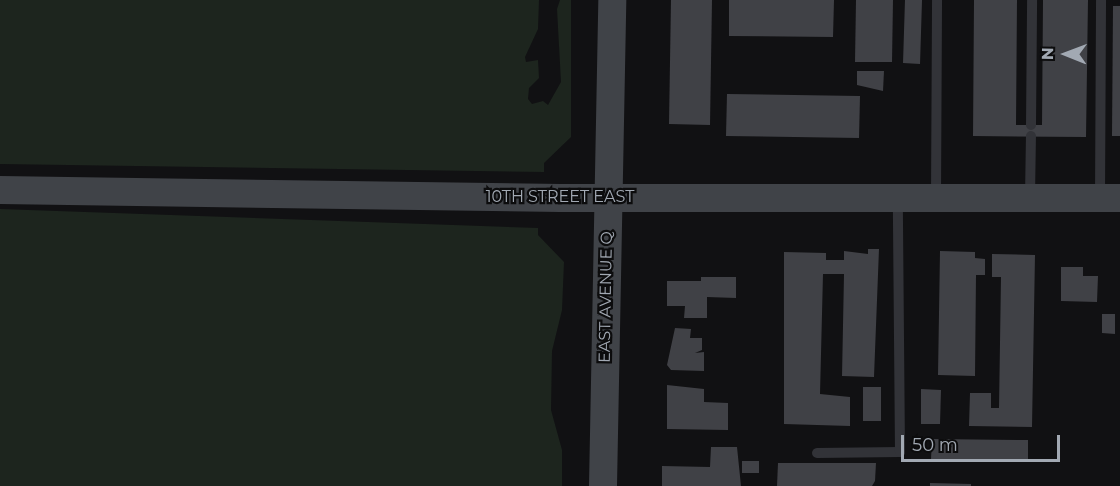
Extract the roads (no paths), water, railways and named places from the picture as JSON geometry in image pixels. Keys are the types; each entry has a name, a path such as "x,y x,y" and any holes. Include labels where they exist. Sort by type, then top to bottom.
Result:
{"main road":[{"name":"EAST AVENUE Q","path":"603,486 612,0"},
{"name":"10TH STREET EAST","path":"0,190 608,198 1110,198"}],"lane":[{"path":"936,198 937,0"},
{"path":"1031,125 1032,0"},
{"path":"1101,0 1110,198"},
{"path":"1030,198 1031,136"},
{"path":"817,453 900,452 898,198"}]}
